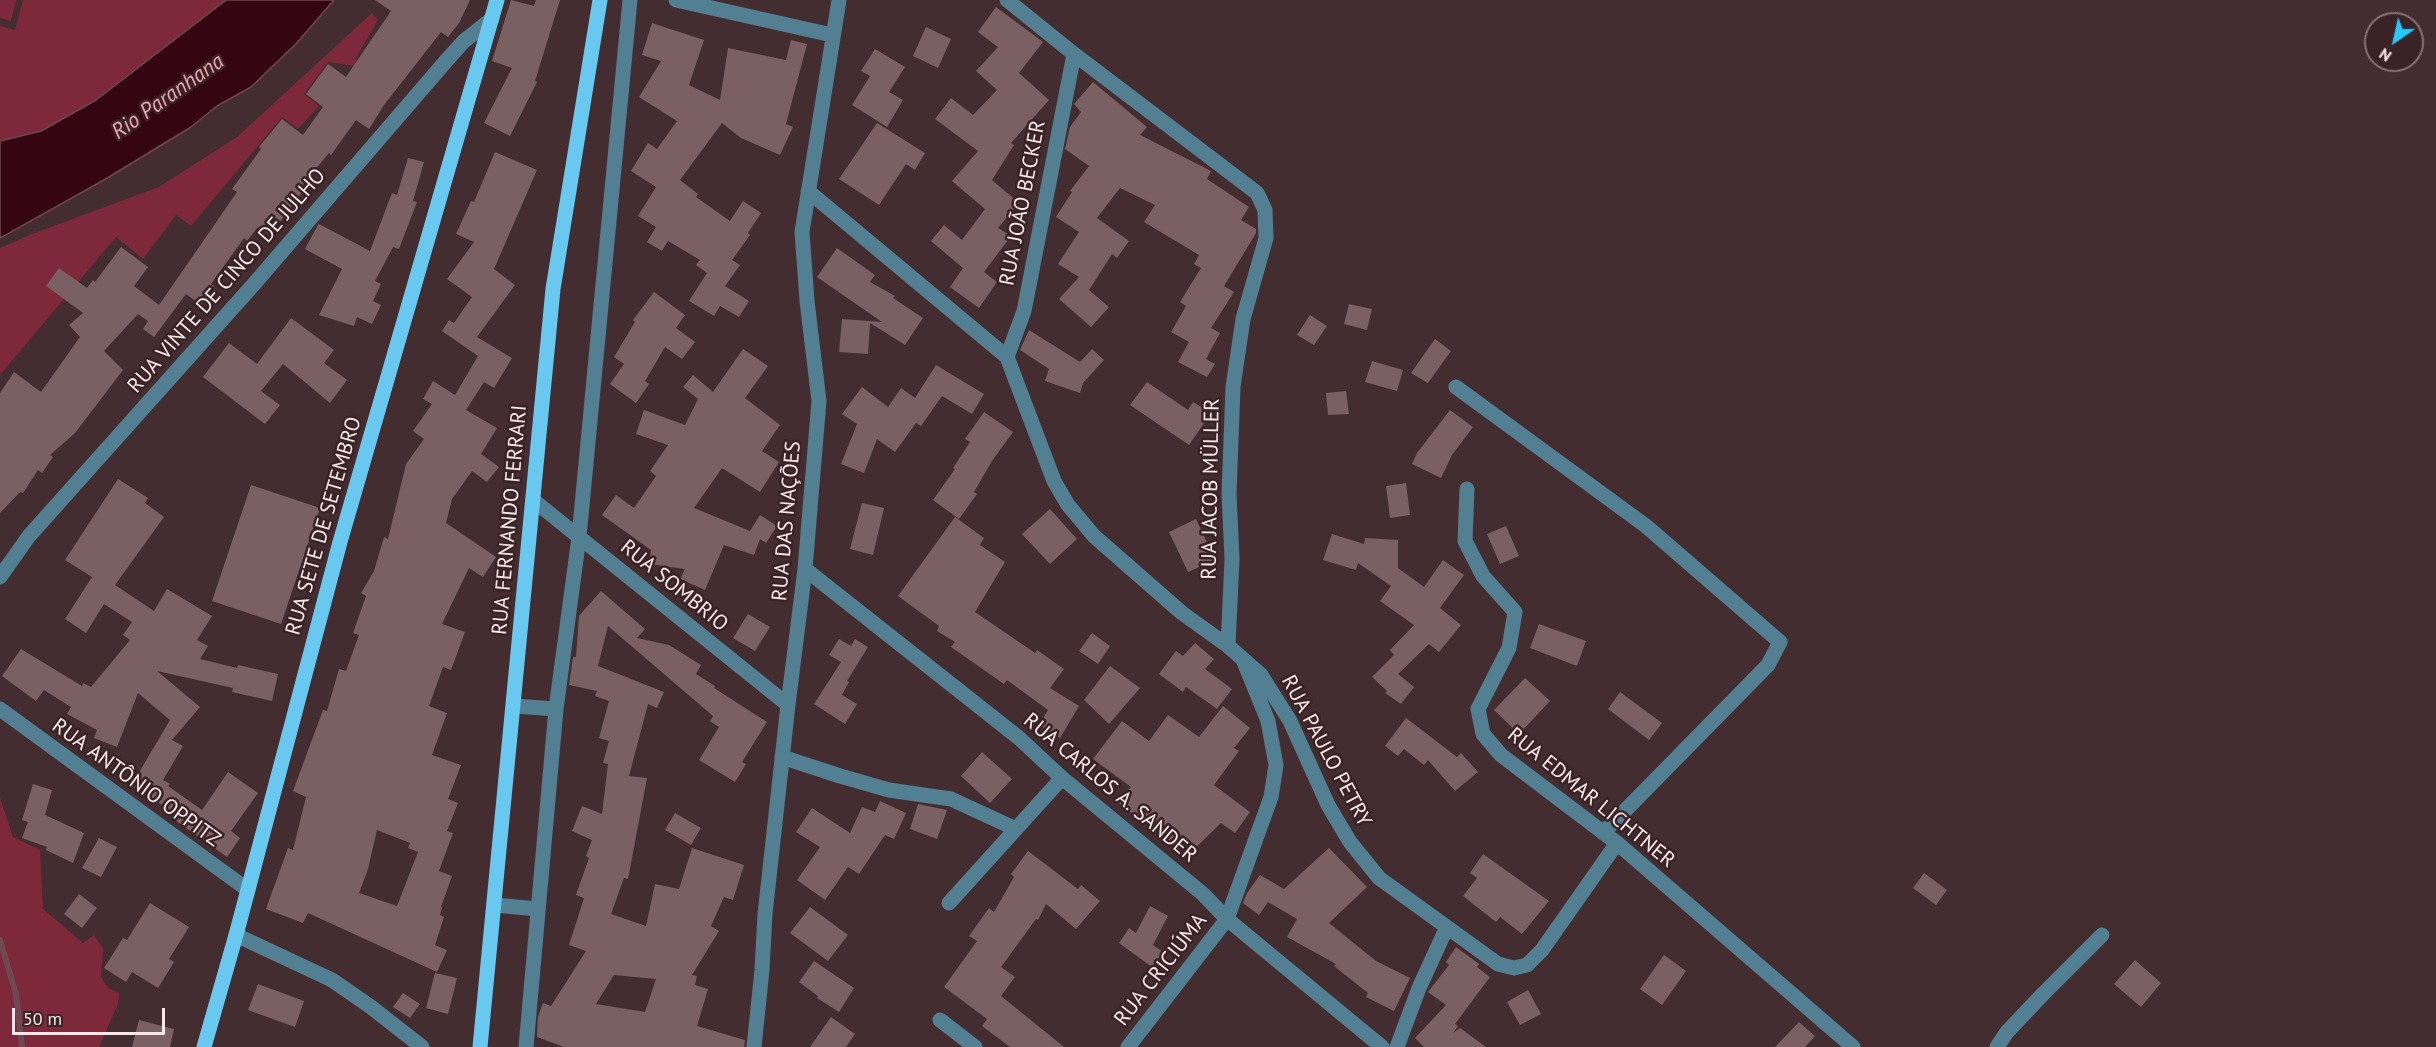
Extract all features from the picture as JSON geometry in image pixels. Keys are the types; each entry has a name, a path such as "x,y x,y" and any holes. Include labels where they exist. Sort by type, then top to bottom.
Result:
{"main road":[{"name":"RUA SETE DE SETEMBRO","path":"204,1047 344,530 497,0"},
{"name":"RUA FERNANDO FERRARI","path":"480,1047 552,290 600,0"}],"street":[{"path":"526,1047 556,709 579,537 630,0"},
{"path":"676,0 832,35"},
{"name":"RUA DAS NAÇÕES","path":"754,1047 765,914 805,569 819,402 807,301 802,232 839,0"},
{"path":"1007,0 1074,54"},
{"name":"RUA VINTE DE CINCO DE JULHO","path":"0,577 29,536 254,284 446,60 464,41 492,19"},
{"name":"RUA JACOB MÜLLER","path":"1074,54 1257,193 1265,210 1266,238 1243,319 1233,387 1228,494 1232,559 1228,646"},
{"name":"RUA JOÃO BECKER","path":"1006,357 1024,311 1074,54"},
{"path":"808,191 1006,357"},
{"name":"RUA PAULO PETRY","path":"1006,357 1054,481 1068,505 1094,536 1182,613 1228,646 1261,675 1290,721 1328,805 1350,842 1379,878 1498,964 1514,969 1527,965 1542,950 1617,843"},
{"path":"1456,387 1646,526 1780,642 1768,665 1603,833"},
{"name":"RUA EDMAR LICHTNER","path":"1467,489 1465,541 1483,576 1515,612 1509,648 1478,709 1483,734 1501,755 1617,843 1853,1047"},
{"name":"RUA SOMBRIO","path":"533,500 788,705"},
{"name":"RUA CARLOS A. SANDER","path":"805,569 1019,738 1062,778 1203,894 1227,919 1382,1047"},
{"name":"RUA CRICIÚMA","path":"1128,1047 1227,919 1272,797 1276,765 1268,722 1243,659"},
{"path":"514,706 556,709"},
{"name":"RUA ANTÔNIO OPPITZ","path":"0,710 248,890"},
{"path":"782,757 889,790 951,799 1016,829"},
{"path":"949,903 1062,778"},
{"path":"494,905 538,909"},
{"path":"1397,1047 1419,988 1447,927"},
{"path":"236,935 332,980 422,1047"},
{"path":"1997,1047 2007,1032 2102,935"},
{"path":"940,1020 975,1047"}],"shaded area":[{"path":"0,0 16,0 11,21 0,18"},
{"path":"23,0 226,0 96,100 41,131 0,141 0,26 15,30"},
{"path":"372,13 378,20 356,58 361,67 328,62 304,94 319,106 298,129 282,117 191,226 176,215 143,259 116,237 0,375 0,248 159,187 237,137"},
{"path":"0,798 13,837 40,850 43,909 83,943 94,935 103,949 101,977 108,988 119,993 118,1004 99,1047 0,1047"}],"water":[{"name":"Rio Paranhana","path":"226,0 334,0 296,44 251,87 217,106 191,127 104,180 0,238 0,141 41,131 96,100"}],"building":[{"path":"375,0 470,0 459,23 448,37 441,32 384,105 369,129 356,120 331,155 329,153 299,189 302,192 270,235 258,227 247,241 244,238 211,284 214,286 201,305 186,294 154,337 143,329 148,321 138,314 104,351 123,370 75,433 50,455 53,457 42,473 38,470 23,493 20,492 0,513 0,393 14,372 41,392 80,337 69,325 83,313 46,286 59,268 87,288 93,280 95,282 121,247 148,267 134,286 159,305 237,192 232,189 261,149 259,147 282,119 303,135 323,107 306,94 328,64 346,77 391,11"},
{"path":"511,0 534,6 536,0 560,0 535,81 537,82 510,136 484,123 512,68 492,61"},
{"path":"996,7 1043,42 1019,73 1049,100 1011,143 1014,145 992,180 1019,203 998,228 1011,236 984,272 997,282 979,308 950,287 963,268 931,241 944,225 962,240 985,209 952,181 978,151 935,119 951,98 973,115 997,90 976,71 998,47 978,32"},
{"path":"652,23 704,40 689,85 720,100 728,48 786,60 791,40 807,44 786,124 793,127 780,155 741,138 722,123 680,180 698,194 696,197 730,221 743,201 761,213 748,233 750,235 732,260 740,265 725,286 749,301 739,317 720,306 714,316 689,301 707,273 696,265 700,260 668,241 662,251 647,242 656,227 638,216 656,187 631,171 648,143 657,149 677,121 639,97 661,61 642,55"},
{"path":"926,27 951,39 938,68 913,56"},
{"path":"875,49 905,67 889,92 903,100 887,127 852,105 870,76 861,71"},
{"path":"1093,82 1147,127 1140,135 1211,171 1207,179 1249,207 1241,220 1256,229 1256,233 1224,286 1234,292 1211,328 1220,333 1206,359 1215,364 1207,377 1178,362 1189,342 1171,332 1186,306 1180,302 1201,268 1194,264 1199,255 1144,222 1155,205 1120,188 1097,218 1129,241 1117,258 1112,254 1089,290 1109,307 1091,327 1059,299 1079,277 1058,264 1079,232 1056,217 1072,192 1070,191 1089,166 1065,149 1070,127 1081,112 1074,104"},
{"path":"877,123 925,153 915,170 906,164 879,205 839,179"},
{"path":"495,152 537,170 494,269 515,285 477,337 512,358 494,388 484,382 466,410 497,428 481,454 499,467 487,482 472,471 452,499 446,523 496,557 483,577 469,568 442,624 465,632 451,670 443,667 429,706 447,713 432,755 461,765 448,799 458,803 447,831 453,833 439,871 452,876 441,907 440,915 444,917 435,945 447,950 437,972 308,913 303,923 266,909 288,848 293,850 306,797 293,791 323,710 327,711 339,669 346,671 359,635 353,633 366,596 361,593 374,571 384,537 388,539 406,464 424,439 413,431 432,404 423,399 433,381 455,395 478,356 442,331 449,320 454,323 472,297 447,279 474,242 456,234 471,201 474,202","holes":["377,830 410,843 408,848 418,852 397,906 359,893 368,869"]},
{"path":"408,158 424,162 413,201 417,202 399,249 393,247 375,281 381,284 373,301 381,305 372,324 357,317 354,326 319,315 342,269 305,249 318,225 370,251 392,193 397,195"},
{"path":"837,248 875,275 870,282 895,296 893,298 923,318 905,345 870,323 868,354 839,352 842,319 882,322 817,277"},
{"path":"654,292 685,315 676,328 695,342 682,359 665,347 645,381 649,384 636,403 610,384 624,364 614,357 635,322 633,320"},
{"path":"1349,304 1372,309 1367,330 1344,324"},
{"path":"1310,315 1327,326 1314,345 1297,335"},
{"path":"291,318 334,350 324,363 347,380 330,403 283,364 261,391 280,405 265,424 203,377 229,343 257,364"},
{"path":"1029,330 1080,362 1092,349 1104,360 1083,383 1080,393 1045,381 1049,369 1020,350"},
{"path":"1435,339 1451,351 1428,383 1411,373"},
{"path":"743,349 768,366 745,398 780,425 762,451 779,462 760,492 722,468 694,508 750,531 760,515 777,526 766,543 760,539 754,555 724,545 705,590 680,579 685,569 649,564 651,550 602,515 616,495 634,508 656,476 650,471 668,445 636,434 644,410 685,425 698,399 683,387 693,375 713,392"},
{"path":"1372,361 1403,370 1397,391 1365,382"},
{"path":"936,365 984,394 972,414 942,396 921,426 916,423 895,452 877,439 864,473 841,464 857,424 842,414 862,387 888,407 901,388 915,398"},
{"path":"1147,382 1188,410 1193,402 1211,413 1189,445 1130,405"},
{"path":"1346,391 1349,414 1328,415 1326,393"},
{"path":"1450,410 1473,427 1452,455 1441,478 1412,464 1417,453"},
{"path":"984,412 1013,432 992,461 974,492 977,494 959,519 933,500 955,469 953,468 970,442 965,439"},
{"path":"118,479 148,498 145,503 164,517 115,585 154,611 167,589 212,616 197,640 208,646 200,659 237,668 238,665 278,674 272,701 232,692 233,688 157,671 200,707 172,740 183,746 163,780 202,810 228,772 258,793 231,831 240,838 227,857 172,818 176,813 131,786 170,720 138,693 117,747 94,738 97,730 67,714 71,707 44,690 36,701 2,676 21,649 82,686 83,683 91,687 130,640 123,635 132,622 104,604 86,633 65,619 92,577 65,560"},
{"path":"1406,483 1410,515 1390,518 1386,486"},
{"path":"251,485 320,508 281,624 212,601"},
{"path":"862,503 884,508 873,555 850,549"},
{"path":"1050,509 1077,539 1050,564 1022,534"},
{"path":"955,517 984,538 980,545 1005,562 975,612 1035,653 1037,650 1064,669 1050,688 1079,706 1060,738 1039,725 1048,710 1007,680 1004,684 951,647 955,642 937,631 939,626 898,596"},
{"path":"1196,519 1215,560 1188,572 1169,532"},
{"path":"1506,526 1519,556 1500,564 1487,534"},
{"path":"1332,534 1364,544 1365,538 1398,540 1398,568 1424,587 1443,560 1464,575 1440,608 1461,625 1439,652 1429,644 1398,674 1414,687 1401,704 1385,693 1387,691 1372,677 1394,655 1390,650 1414,625 1380,601 1391,586 1358,563 1356,570 1323,560"},
{"path":"601,591 645,629 637,638 669,645 701,665 696,674 767,722 742,762 746,764 735,782 699,760 719,727 710,721 713,716 608,626 598,666 664,692 657,708 648,704 629,776 647,778 628,879 624,878 611,914 646,926 655,884 679,889 692,848 744,865 733,900 724,897 711,926 719,931 692,975 697,976 695,985 708,989 697,1026 745,1040 744,1047 564,1047 537,1037 538,1017 543,1003 551,1006 586,951 569,945 584,898 576,895 589,858 586,856 592,840 572,831 582,806 602,814 608,764 603,763 609,741 599,738 609,701 595,696 597,691 569,685 573,657 576,657 579,616","holes":["614,975 656,979 645,1012 596,1004"]},
{"path":"748,614 770,627 755,651 733,638"},
{"path":"1539,624 1586,641 1577,666 1530,648"},
{"path":"1092,633 1110,646 1098,664 1079,651"},
{"path":"839,639 851,646 855,639 868,647 847,681 849,682 842,695 857,704 845,724 814,704 841,662 829,655"},
{"path":"1195,643 1214,659 1205,669 1232,689 1217,709 1186,687 1183,692 1159,674 1176,651 1183,656"},
{"path":"1110,666 1140,688 1109,724 1084,700"},
{"path":"1525,678 1550,701 1519,734 1494,710"},
{"path":"1620,692 1662,723 1649,740 1608,709"},
{"path":"1223,706 1250,728 1234,748 1239,751 1214,785 1250,812 1235,833 1221,823 1184,859 1143,818 1141,820 1119,803 1131,787 1093,759 1122,721 1149,741 1168,715 1199,737"},
{"path":"1406,718 1457,757 1461,753 1478,772 1455,791 1428,760 1424,765 1404,749 1398,756 1385,746"},
{"path":"982,752 1012,779 990,803 961,776"},
{"path":"33,784 52,790 45,815 84,833 73,863 46,850 47,847 22,838 28,822 22,820"},
{"path":"880,801 906,813 894,839 885,835 859,874 848,867 825,900 797,880 820,847 796,832 812,808 850,833 862,807 875,812"},
{"path":"918,804 947,810 937,839 910,829"},
{"path":"675,813 701,828 691,845 665,830"},
{"path":"99,838 117,847 101,877 82,868"},
{"path":"1329,848 1367,887 1329,923 1376,961 1410,978 1394,1011 1366,997 1368,993 1334,966 1336,964 1287,937 1297,919 1268,902 1259,915 1243,903 1260,875 1284,889"},
{"path":"1028,851 1078,889 1081,885 1100,901 1076,929 1046,904 1038,920 1036,919 1001,967 1015,977 1001,996 1064,1047 1010,1047 982,1026 987,1019 944,987 977,941 969,936 989,908 994,912 1014,877 1011,874"},
{"path":"1483,854 1549,901 1522,934 1500,917 1496,922 1463,896 1477,878 1470,873"},
{"path":"1924,873 1947,890 1936,905 1913,888"},
{"path":"79,894 97,908 82,928 64,914"},
{"path":"150,903 189,927 169,959 174,962 158,988 132,972 126,982 104,968 123,938 127,940"},
{"path":"1150,906 1168,916 1153,945 1163,952 1152,967 1119,943 1129,928 1136,933"},
{"path":"810,907 848,935 828,961 790,933"},
{"path":"1456,947 1479,964 1477,967 1490,977 1455,1024 1458,1026 1453,1033 1460,1028 1486,1047 1424,1047 1415,1038 1446,1005 1428,992 1449,965 1446,962"},
{"path":"1664,955 1686,971 1662,1005 1640,989"},
{"path":"2135,960 2161,983 2141,1007 2114,984"},
{"path":"814,961 854,988 839,1012 817,998 818,996 799,982"},
{"path":"435,973 457,978 448,1014 426,1008"},
{"path":"258,984 304,1001 295,1027 248,1010"},
{"path":"1528,990 1541,1014 1520,1025 1507,1002"},
{"path":"403,993 420,1004 410,1018 393,1007"},
{"path":"831,1017 855,1034 846,1047 810,1047"},
{"path":"139,1020 174,1029 170,1047 132,1047"},
{"path":"1799,1022 1815,1036 1805,1047 1775,1047"}],"waterway":[{"path":"0,940 16,994 22,1047"}]}
